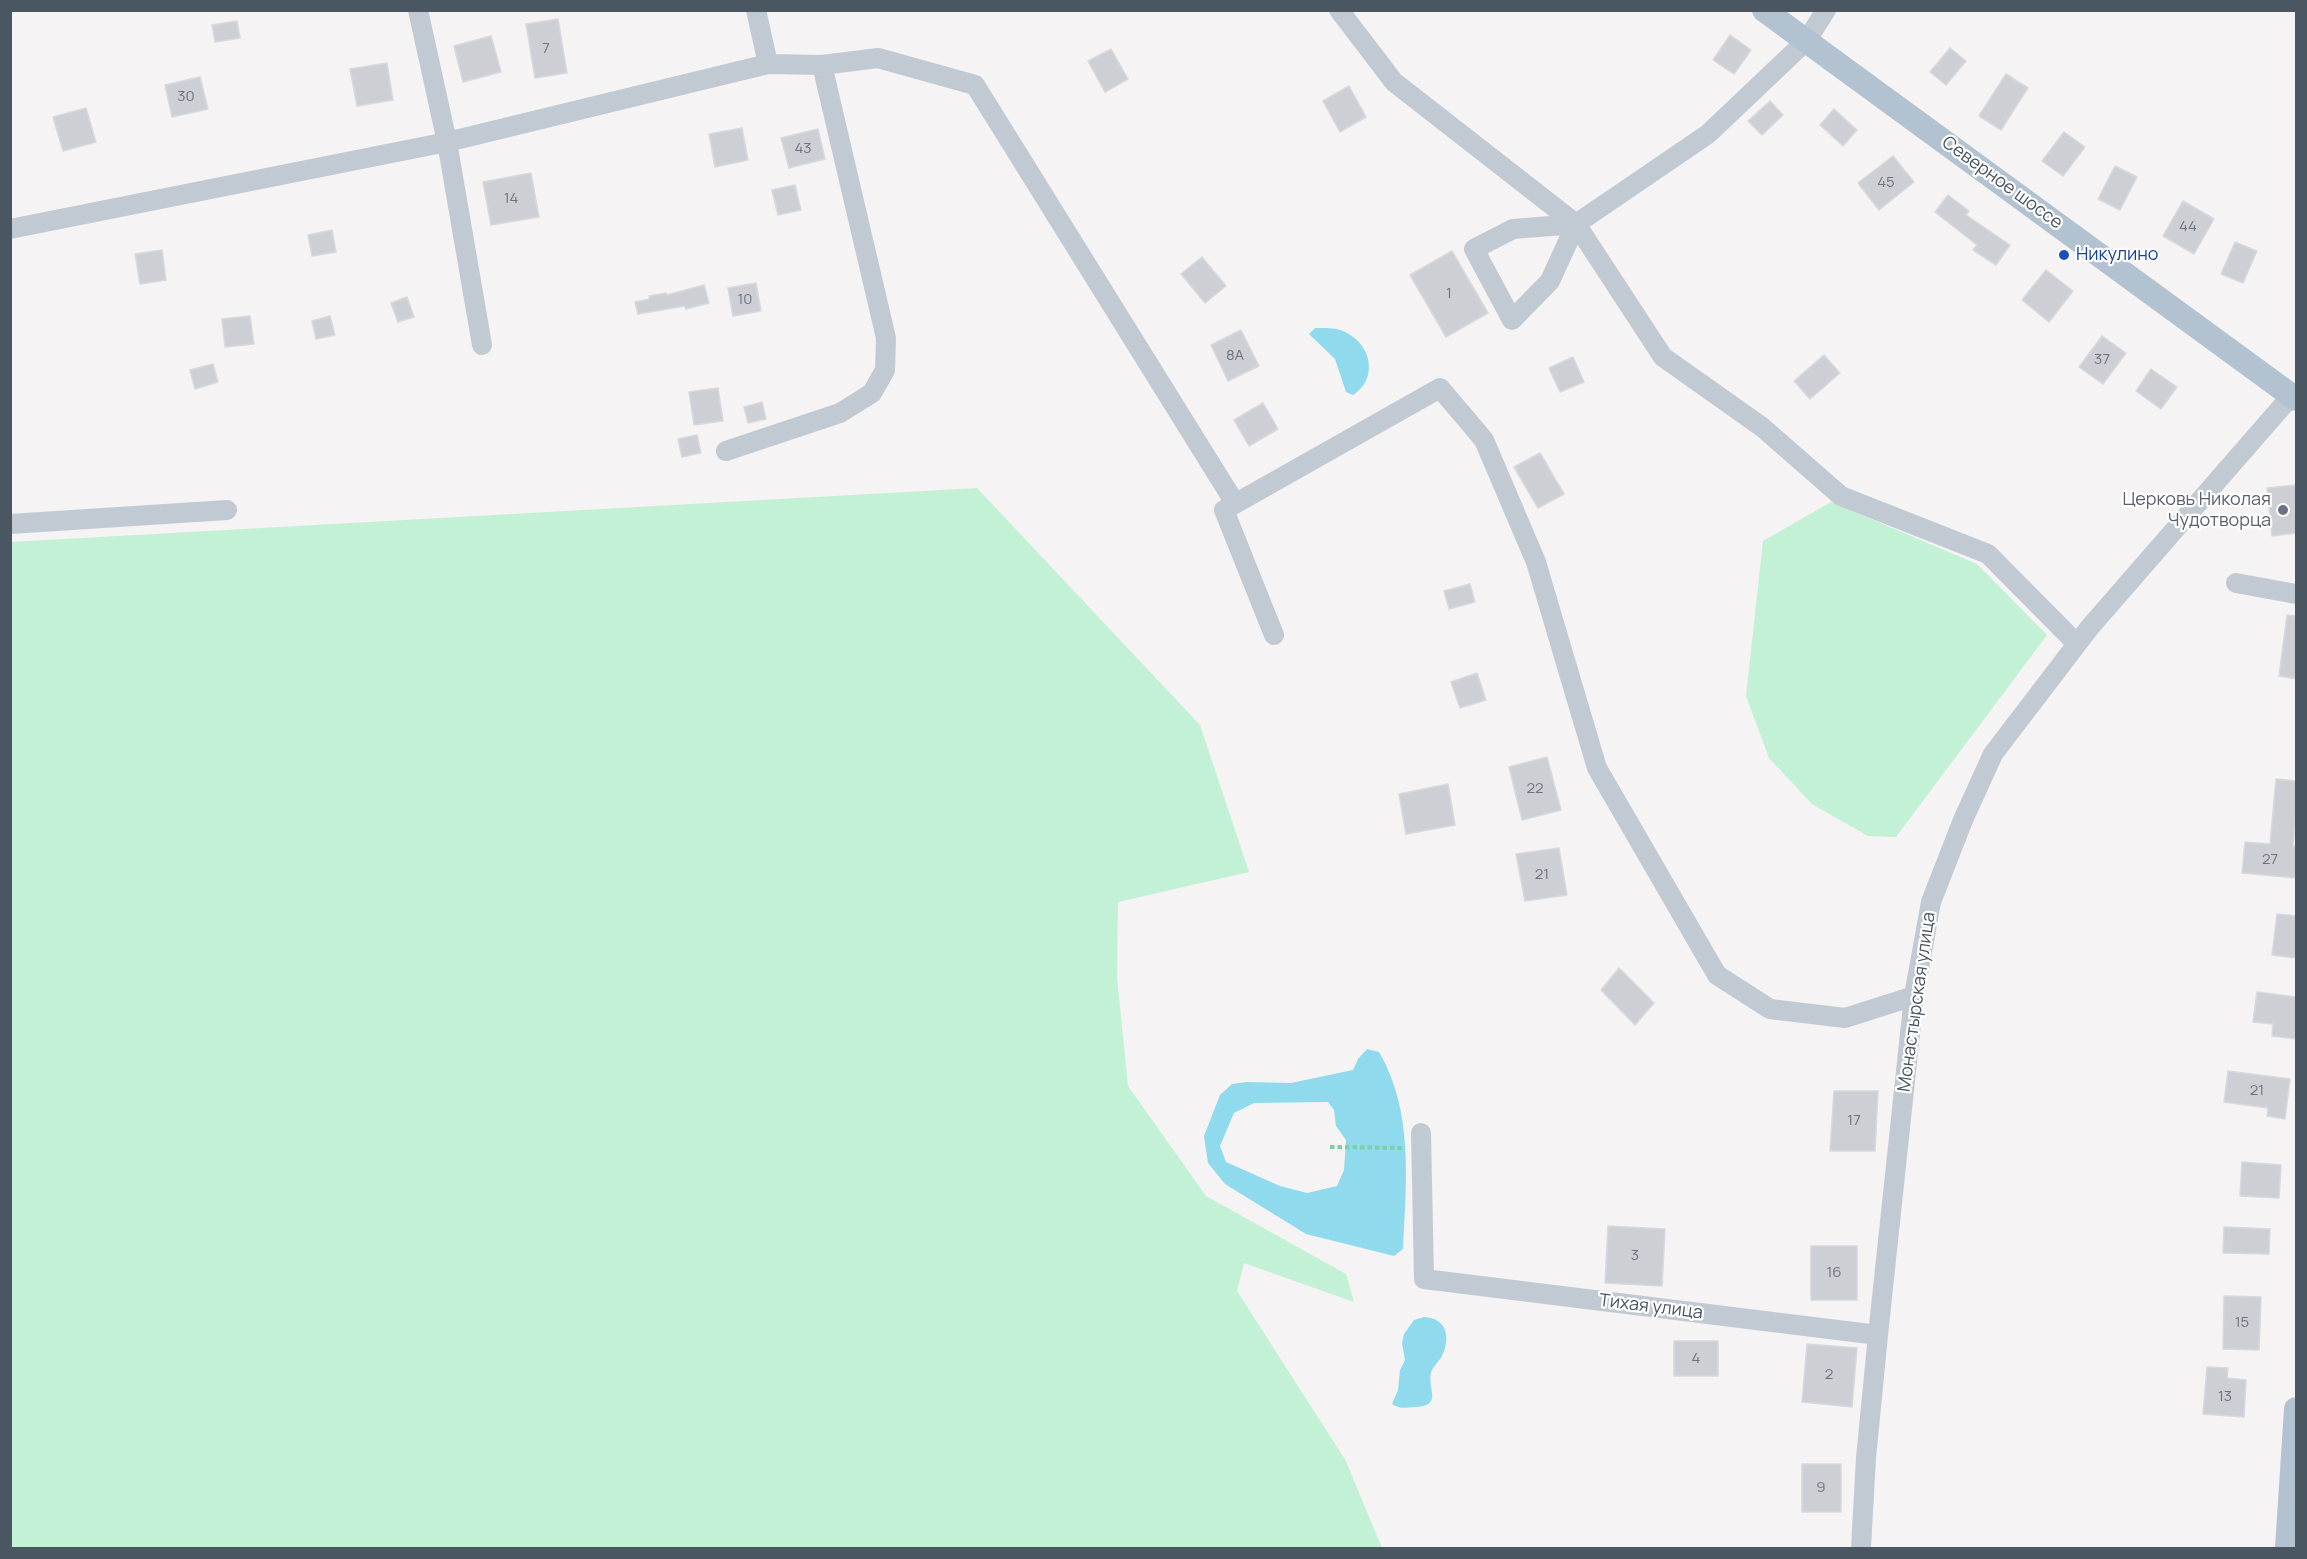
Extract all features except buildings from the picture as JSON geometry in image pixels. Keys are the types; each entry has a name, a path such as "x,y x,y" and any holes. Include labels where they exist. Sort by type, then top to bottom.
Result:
{"main road":[{"name":"Северное шоссе","path":"1764,10 2294,397"},
{"path":"2287,1548 2296,1409"}],"street":[{"path":"418,10 447,142 482,345"},
{"path":"756,10 768,64"},
{"path":"1340,10 1394,82 1576,224 1663,357 1762,427 1841,495 1988,554 2077,644"},
{"path":"1576,224 1550,281 1512,320 1474,249 1513,229 1576,224 1708,134 1807,40 1826,10"},
{"path":"10,229 447,142 768,64 822,65 878,58 975,85 1235,503"},
{"path":"726,451 840,413 872,393 885,370 886,338 822,65"},
{"path":"1274,635 1224,510 1440,388 1484,440 1536,562 1597,768 1717,975 1770,1009 1845,1018 1914,996"},
{"name":"Монастырская улица","path":"1861,1548 1866,1458 1914,996 1931,902 1963,820 1993,754 2077,644 2294,397"},
{"path":"10,524 227,510"},
{"path":"2236,582 2296,594"},
{"name":"Тихая улица","path":"1421,1141 1424,1279 1878,1335"}],"path":[{"path":"1330,1147 1421,1141"}],"green space":[{"path":"977,488 1200,725 1249,872 1118,902 1117,977 1128,1086 1206,1196 1346,1274 1354,1302 1244,1263 1237,1291 1346,1461 1382,1548 11,1548 11,542"},
{"path":"1831,502 1977,564 2047,635 1896,837 1868,836 1812,804 1769,758 1746,696 1763,541"}],"water":[{"path":"1315,328 1343,331 1362,346 1369,363 1369,372 1361,388 1353,395 1346,392 1335,359 1309,334"},
{"path":"1367,1049 1379,1052 1390,1075 1403,1123 1406,1173 1403,1249 1394,1256 1306,1234 1225,1184 1208,1163 1204,1136 1220,1095 1232,1084 1291,1083 1353,1070 1358,1059","holes":["1328,1102 1334,1110 1336,1126 1346,1140 1344,1170 1337,1186 1307,1193 1280,1186 1226,1162 1220,1146 1234,1113 1254,1103"]},
{"path":"1424,1317 1432,1318 1443,1325 1446,1337 1444,1351 1431,1373 1432,1400 1423,1406 1398,1407 1392,1404 1398,1390 1400,1370 1405,1360 1402,1343 1404,1334 1414,1320"}],"place":[{"name":"Никулино","path":"2064,255"},
{"name":"Церковь Николая Чудотворца","path":"2283,510"}]}
